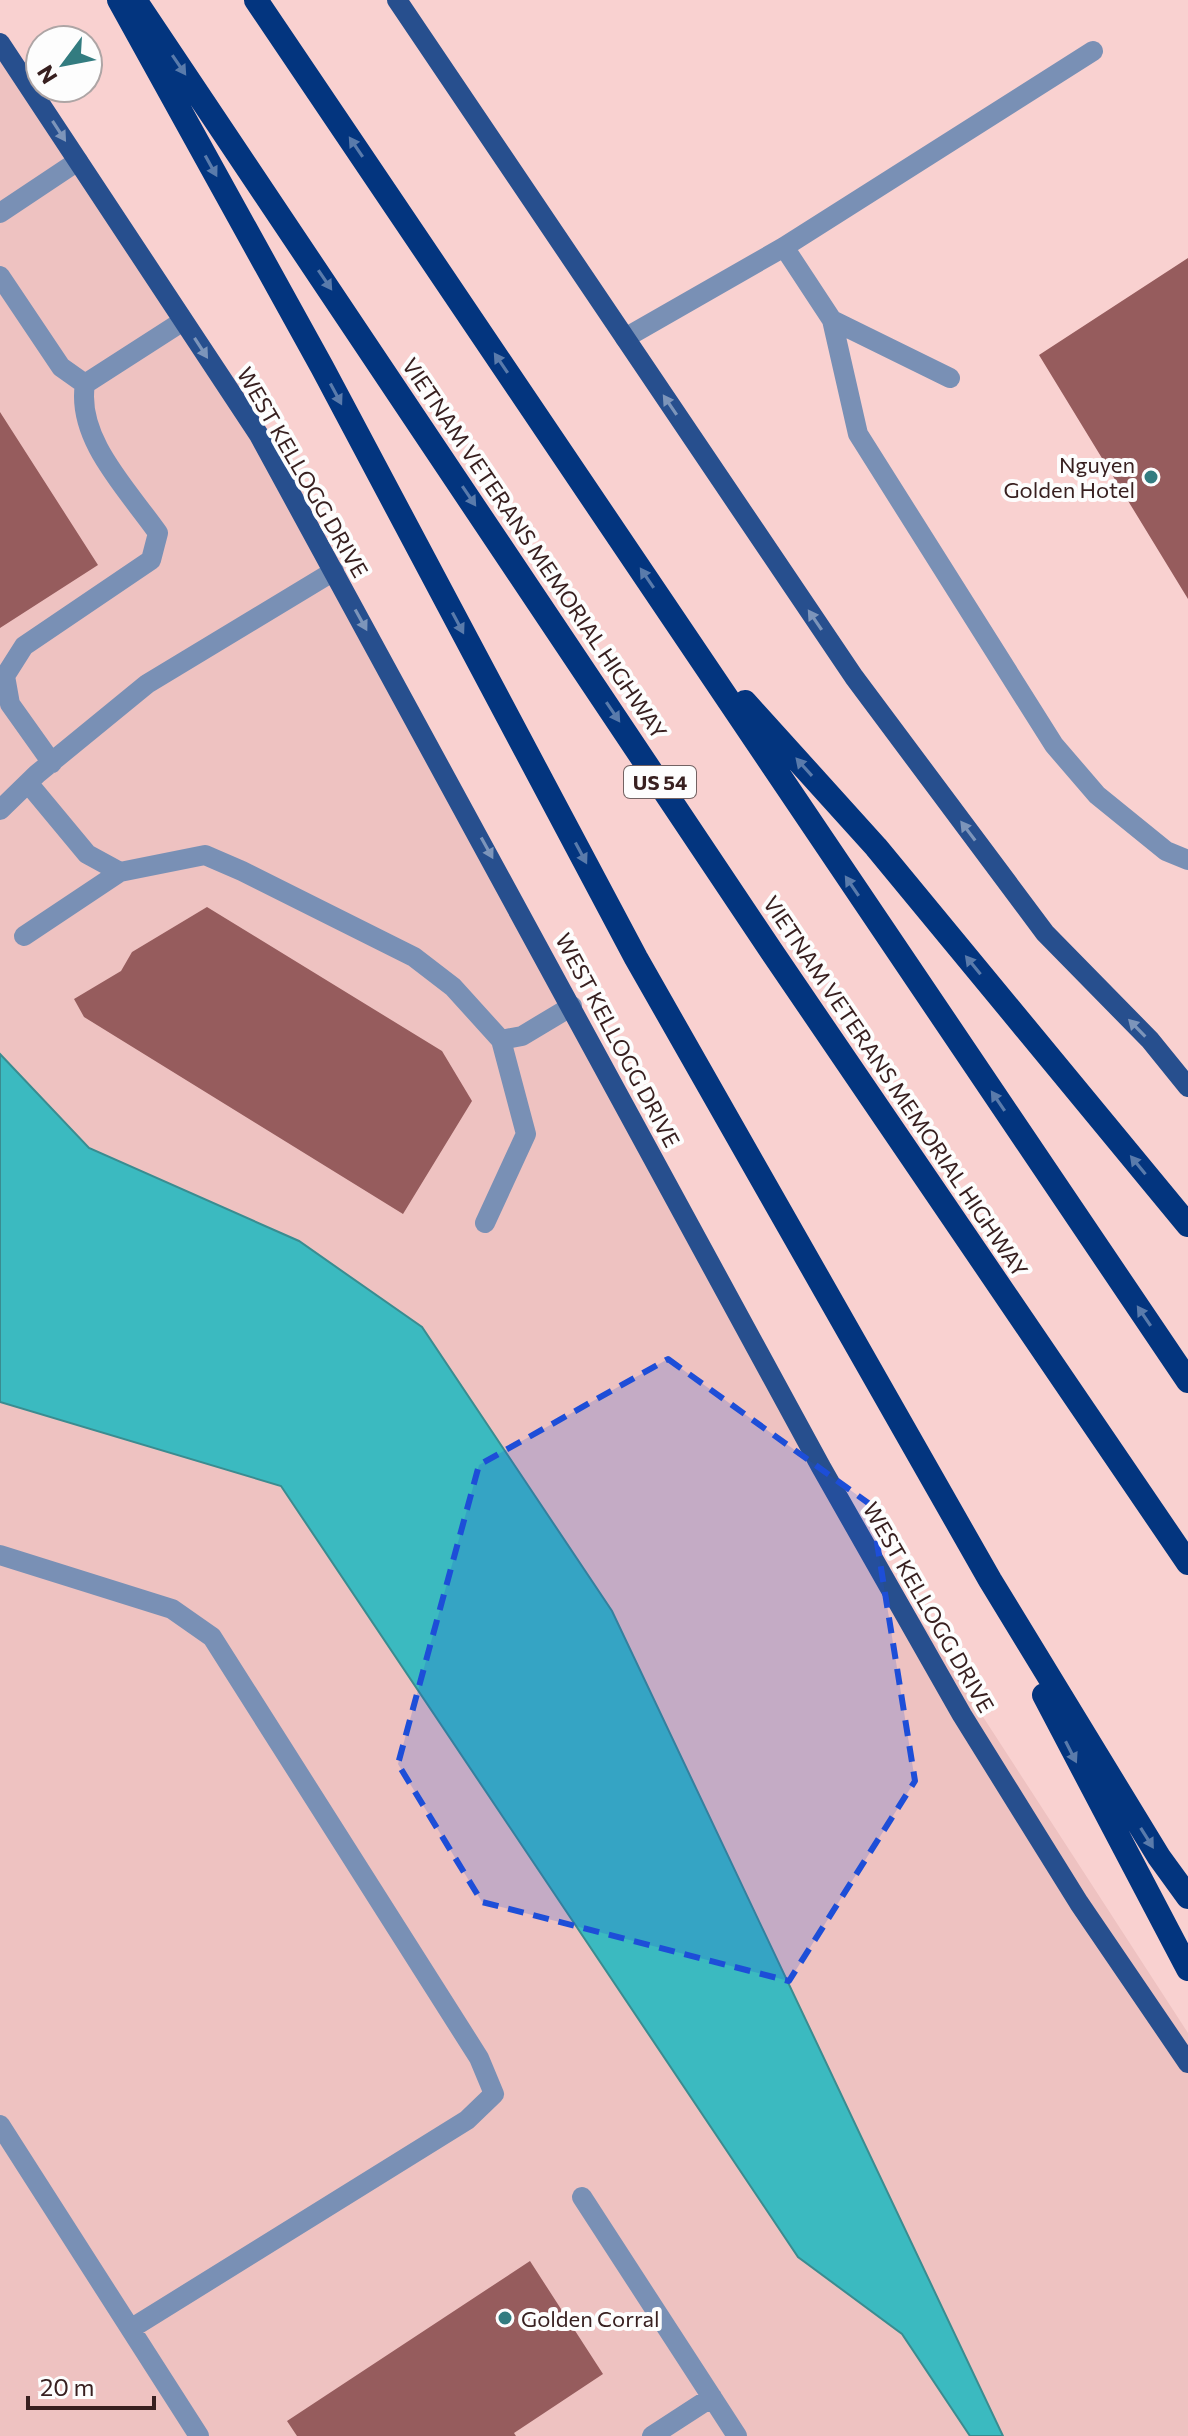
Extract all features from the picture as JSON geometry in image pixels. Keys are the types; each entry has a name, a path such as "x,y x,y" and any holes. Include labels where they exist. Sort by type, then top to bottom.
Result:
{"highway":[{"path":"119,0 329,380 636,958 990,1580 1159,1857 1188,1897"},
{"name":"VIETNAM VETERANS MEMORIAL HIGHWAY","path":"135,0 772,952 1188,1563"},
{"path":"256,0 1188,1381"},
{"path":"691,643 876,847 1188,1225"},
{"path":"990,1580 1071,1751 1188,1969"}],"main road":[{"path":"397,0 854,677 1045,933 1150,1040 1188,1087"},
{"name":"WEST KELLOGG DRIVE","path":"0,43 259,435 821,1467 962,1715 1079,1903 1188,2063"}],"street":[{"path":"625,338 784,247 1093,51"},
{"path":"0,213 78,161"},
{"path":"784,247 832,320 858,434 1054,745 1097,795 1166,851 1188,860"},
{"path":"0,276 61,367 85,384"},
{"path":"832,320 950,378"},
{"path":"52,763 10,704 2,677 24,646 151,560 158,533 89,433 82,405 85,384 183,321"},
{"path":"0,810 147,684 334,571"},
{"path":"28,783 87,854 120,872"},
{"path":"24,936 120,872 205,855 414,957 453,987 501,1040 526,1134 485,1223"},
{"path":"501,1040 522,1036 572,1006"},
{"path":"0,1555 172,1609 212,1637 479,2058 494,2094 467,2120 132,2328"},
{"path":"0,2125 199,2436"},
{"path":"582,2197 737,2436"},
{"path":"652,2436 712,2397"}],"highlighted area":[{"path":"668,1359 871,1505 915,1781 789,1981 482,1902 398,1764 479,1465"}],"shaded area":[{"path":"0,52 24,87 24,104 35,104 259,435 821,1467 1188,2033 1188,2436 0,2436"}],"water":[{"path":"0,1054 89,1148 299,1241 422,1327 612,1611 1003,2436 970,2436 902,2334 798,2257 281,1486 0,1402"}],"building":[{"name":"Nguyen Golden Hotel","path":"1188,258 1188,599 1039,355"},
{"path":"0,412 98,565 0,628"},
{"path":"207,907 442,1051 472,1101 403,1214 84,1017 74,999 121,971 132,952"},
{"name":"Golden Corral","path":"530,2261 603,2374 514,2433 516,2436 297,2436 287,2421"}],"place":[{"name":"Nguyen Golden Hotel","path":"1151,477"},
{"name":"Golden Corral","path":"505,2318"}]}
